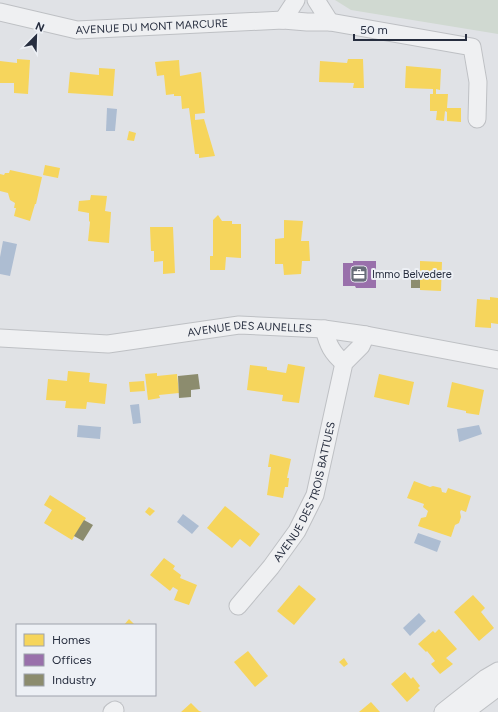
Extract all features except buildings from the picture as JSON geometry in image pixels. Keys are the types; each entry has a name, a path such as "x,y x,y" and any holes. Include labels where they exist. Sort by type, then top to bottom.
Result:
{"street":[{"path":"283,20 296,0"},
{"path":"316,0 330,22"},
{"name":"AVENUE DU MONT MARCURE","path":"0,12 77,30 283,20 330,22 472,47 478,82 478,119"},
{"name":"AVENUE DES AUNELLES","path":"0,338 108,344 239,325 324,329 366,335 498,360"},
{"path":"324,329 328,342 335,355 344,363 361,346 366,335"},
{"name":"AVENUE DES TROIS BATTUES","path":"238,606 271,567 297,531 315,495 344,363"},
{"path":"443,712 486,678 498,671"},
{"path":"464,712 498,686"}],"shaded area":[{"path":"335,0 498,0 498,34 351,10"}],"water":[{"path":"107,108 117,109 115,131 106,131"},
{"path":"3,241 17,244 10,276 0,274 0,257"},
{"path":"139,404 141,423 133,424 130,405"},
{"path":"78,425 101,427 100,439 77,437"},
{"path":"479,425 482,434 459,442 457,429"},
{"path":"183,514 199,526 192,534 177,522"},
{"path":"418,533 441,541 437,552 414,543"},
{"path":"419,613 426,621 410,636 403,628"}],"place":[{"name":"Immo Belvedere","path":"359,274"}]}
